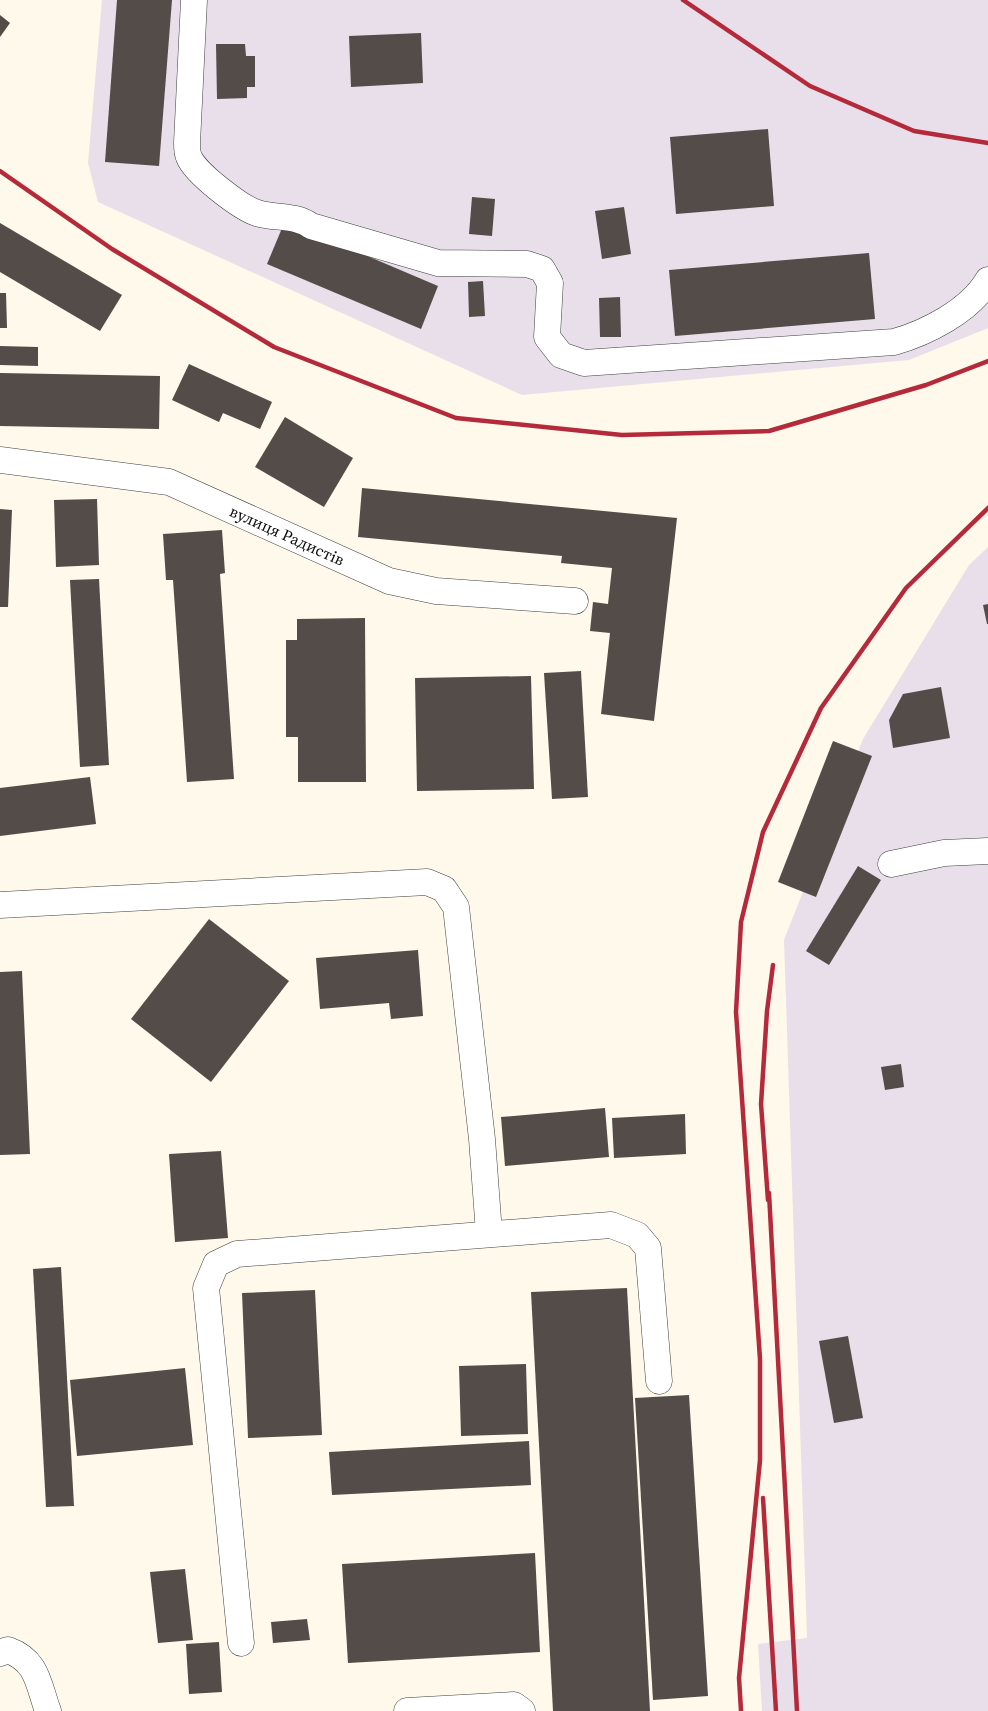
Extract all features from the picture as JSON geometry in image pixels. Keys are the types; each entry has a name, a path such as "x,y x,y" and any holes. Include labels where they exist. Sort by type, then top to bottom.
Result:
{"street":[{"path":"194,0 187,143 189,157 198,169 233,199 257,213 301,219 311,226 438,264 527,264 542,269 550,283 547,337 561,355 584,363 894,342 927,329 971,301 988,280"},
{"name":"вулиця Радистів","path":"0,460 169,482 389,581 436,591 575,601"},
{"path":"891,864 944,853 988,851"},
{"path":"0,905 427,882 444,889 456,907 482,1139 489,1233"},
{"path":"241,1643 206,1288 216,1264 237,1254 611,1225 637,1235 648,1248 659,1381"},
{"path":"0,1653 8,1650 21,1654 32,1663 48,1711"},
{"path":"407,1711 514,1706 522,1711"}],"shaded area":[{"path":"102,0 988,0 988,328 909,360 522,395 98,202 88,163"},
{"path":"988,547 988,1711 762,1711 758,1644 807,1638 784,940 863,739 969,565"}],"building":[{"path":"117,0 172,0 159,166 105,162"},
{"path":"0,15 10,23 0,37"},
{"path":"421,33 423,83 351,87 349,36"},
{"path":"216,44 245,44 246,56 255,56 255,87 247,87 247,98 217,99"},
{"path":"768,129 774,206 676,214 670,137"},
{"path":"472,197 495,199 492,236 469,234"},
{"path":"624,207 631,254 602,259 595,211"},
{"path":"285,221 438,286 421,329 267,264"},
{"path":"0,223 122,295 100,331 0,272"},
{"path":"869,253 875,319 675,336 669,270"},
{"path":"483,281 485,316 469,317 468,282"},
{"path":"0,293 6,293 7,328 0,328"},
{"path":"620,297 621,337 600,337 599,298"},
{"path":"0,346 38,347 38,366 0,365"},
{"path":"189,364 272,402 260,429 223,413 219,422 172,400"},
{"path":"0,373 160,376 159,429 0,426"},
{"path":"285,417 353,458 324,507 255,467"},
{"path":"362,488 677,518 654,721 601,714 610,633 590,631 593,602 608,604 612,568 561,563 562,556 358,537"},
{"path":"97,499 99,565 56,567 54,500"},
{"path":"0,509 12,510 8,607 0,607"},
{"path":"222,530 225,573 220,574 234,779 187,782 173,580 166,580 163,534"},
{"path":"99,579 109,765 80,767 70,580"},
{"path":"988,604 988,624 987,624 983,605"},
{"path":"365,618 366,782 298,782 298,737 286,737 286,640 297,640 297,619"},
{"path":"581,671 588,797 552,799 544,673"},
{"path":"531,676 534,789 417,791 415,678"},
{"path":"941,687 950,738 893,748 889,720 903,694"},
{"path":"833,741 872,756 816,897 778,882"},
{"path":"90,777 96,824 0,836 0,788"},
{"path":"858,866 881,880 829,965 806,951"},
{"path":"209,919 289,981 211,1082 131,1019"},
{"path":"418,950 423,1016 391,1019 389,1003 320,1009 316,958"},
{"path":"22,971 30,1154 0,1155 0,972"},
{"path":"901,1064 904,1087 885,1090 881,1067"},
{"path":"605,1108 609,1157 505,1166 501,1117"},
{"path":"685,1114 686,1154 614,1158 612,1118"},
{"path":"221,1151 228,1238 175,1242 169,1154"},
{"path":"61,1267 74,1506 46,1507 33,1269"},
{"path":"627,1288 650,1711 553,1711 531,1292"},
{"path":"315,1290 322,1435 248,1438 242,1293"},
{"path":"848,1336 863,1418 834,1423 819,1341"},
{"path":"526,1364 528,1434 461,1436 459,1366"},
{"path":"185,1368 193,1445 77,1456 70,1380"},
{"path":"689,1395 708,1696 653,1700 635,1398"},
{"path":"529,1441 531,1485 332,1495 329,1452"},
{"path":"535,1553 540,1652 348,1663 342,1564"},
{"path":"185,1569 193,1640 158,1643 150,1572"},
{"path":"307,1619 310,1640 273,1643 271,1622"},
{"path":"219,1642 222,1692 189,1694 186,1644"}],"railway":[{"path":"683,0 810,86 914,131 988,143"},
{"path":"0,171 112,249 274,347 456,418 622,435 769,431 926,385 988,361"},
{"path":"741,1711 739,1678 760,1460 760,1359 736,1012 741,922 763,832 821,708 906,588 988,508"},
{"path":"768,1200 761,1104 767,1011 773,965"},
{"path":"769,1193 797,1711"},
{"path":"763,1498 776,1711"}]}
